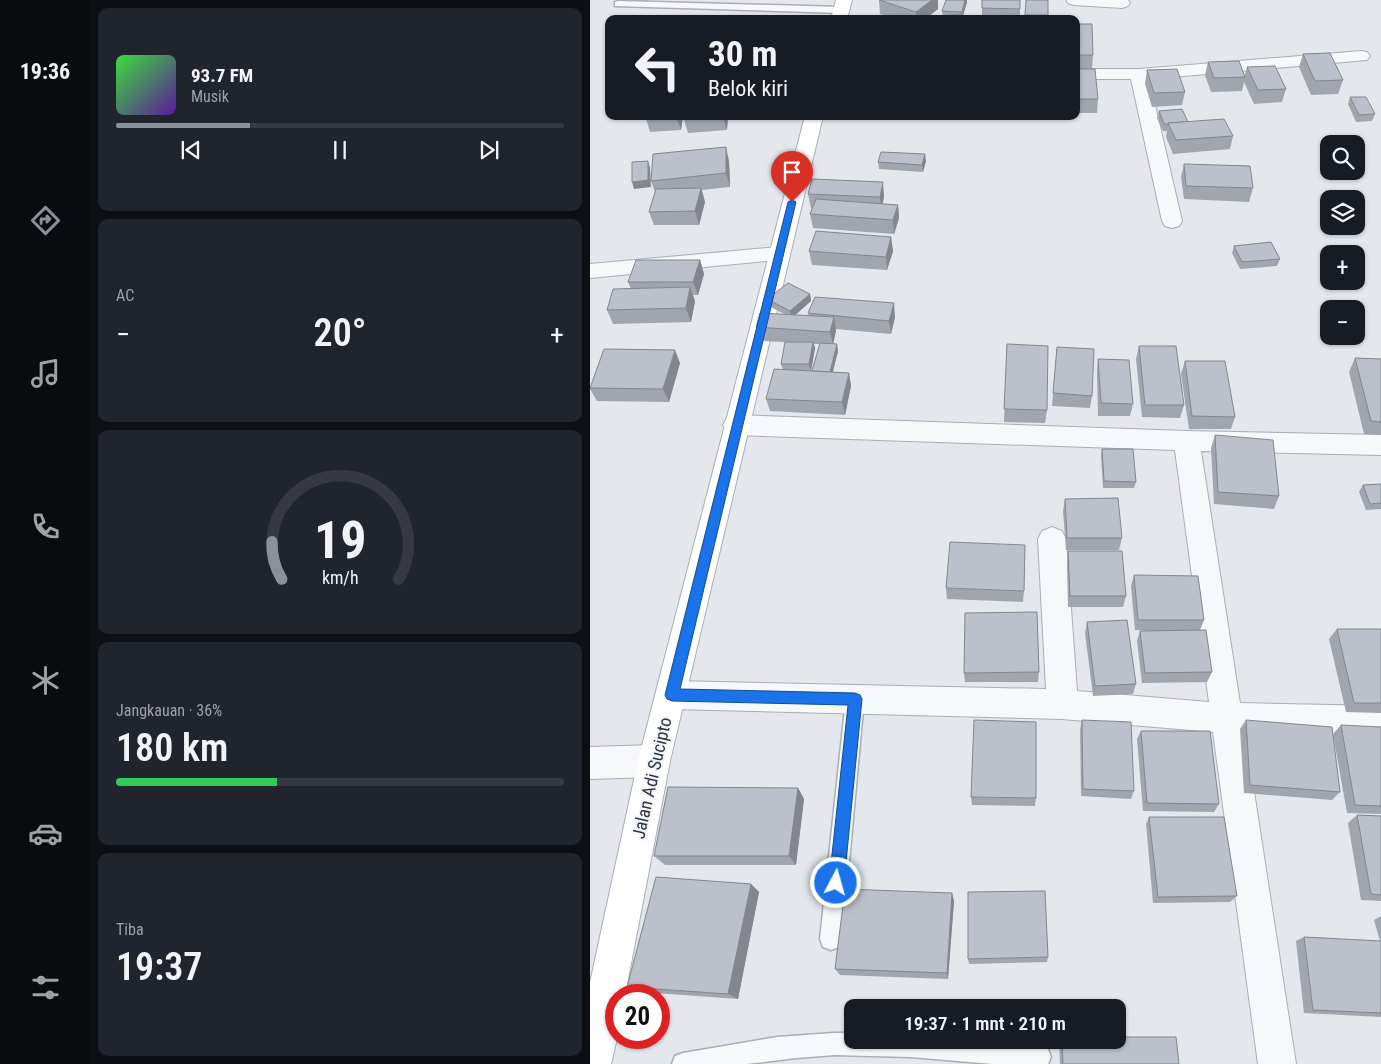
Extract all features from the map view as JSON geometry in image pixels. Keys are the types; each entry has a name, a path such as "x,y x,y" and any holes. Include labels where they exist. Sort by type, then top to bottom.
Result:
{"street":[{"path":"1074,0 1122,2"},
{"path":"1080,74 1138,74 1360,56"},
{"path":"1138,74 1172,221"},
{"name":"Jalan Adi Sucipto","path":"592,1064 654,761 672,695 736,425 813,120"},
{"path":"590,271 779,254"},
{"path":"736,425 1187,441 1381,445"},
{"path":"1187,441 1277,1064"},
{"path":"1052,539 1062,704"},
{"path":"672,695 1062,704 1226,718 1381,721"},
{"path":"590,763 654,761"}],"lane":[{"path":"618,4 841,10"},
{"path":"831,938 855,699"},
{"path":"683,1064 742,1053 832,1044 922,1046 1040,1057"}],"building":[{"path":"879,0 932,0 916,12"},
{"path":"946,0 965,0 962,12 942,11"},
{"path":"982,0 1020,0 1020,9 982,8"},
{"path":"1026,0 1048,0 1048,15 1025,15"},
{"path":"1080,24 1092,24 1093,55 1080,55"},
{"path":"1330,53 1343,80 1315,81 1303,54"},
{"path":"1239,61 1245,77 1214,78 1208,62"},
{"path":"1275,66 1286,89 1258,90 1247,67"},
{"path":"1080,69 1095,69 1098,99 1080,99"},
{"path":"1177,69 1185,92 1154,93 1147,70"},
{"path":"1350,97 1366,97 1375,114 1359,115"},
{"path":"1182,109 1188,122 1164,124 1159,111"},
{"path":"1224,119 1233,136 1176,140 1168,123"},
{"path":"726,147 726,173 651,181 653,154"},
{"path":"881,152 925,154 922,165 878,162"},
{"path":"648,161 648,180 632,182 632,162"},
{"path":"1184,164 1250,166 1253,188 1186,186"},
{"path":"812,179 883,182 880,197 808,194"},
{"path":"701,188 695,211 649,212 656,189"},
{"path":"816,199 898,205 893,220 810,214"},
{"path":"816,231 891,237 886,257 809,251"},
{"path":"1271,242 1280,259 1242,262 1234,246"},
{"path":"636,260 700,260 693,282 628,282"},
{"path":"788,283 810,294 790,311 767,299"},
{"path":"690,287 686,308 607,310 613,289"},
{"path":"815,297 894,303 889,321 808,313"},
{"path":"760,313 834,317 830,332 756,327"},
{"path":"785,342 813,342 809,364 781,364"},
{"path":"820,343 837,344 830,372 812,371"},
{"path":"1007,344 1048,346 1047,410 1004,409"},
{"path":"1139,346 1176,346 1184,405 1145,405"},
{"path":"1057,347 1094,349 1092,396 1053,393"},
{"path":"604,349 675,350 663,389 590,388"},
{"path":"1355,358 1381,359 1381,422 1371,421"},
{"path":"1098,359 1129,360 1133,404 1101,403"},
{"path":"1185,361 1225,361 1235,417 1192,416"},
{"path":"774,369 849,373 842,402 766,399"},
{"path":"1215,435 1273,440 1279,496 1218,492"},
{"path":"1102,449 1133,449 1136,482 1104,481"},
{"path":"1381,484 1381,503 1370,504 1363,485"},
{"path":"1118,498 1122,538 1067,538 1065,499"},
{"path":"950,542 1025,545 1024,591 946,588"},
{"path":"1068,551 1122,551 1126,596 1070,596"},
{"path":"1134,575 1198,576 1204,620 1138,620"},
{"path":"1037,612 1039,672 964,673 965,613"},
{"path":"1127,620 1136,684 1095,686 1087,622"},
{"path":"1337,629 1381,629 1381,703 1354,703"},
{"path":"1206,630 1212,672 1145,673 1140,631"},
{"path":"974,720 1036,722 1036,798 971,797"},
{"path":"1082,720 1131,722 1134,791 1083,789"},
{"path":"1246,720 1332,727 1340,792 1250,785"},
{"path":"1341,725 1381,727 1381,806 1355,805"},
{"path":"1141,731 1210,731 1219,804 1147,803"},
{"path":"668,787 798,788 789,856 654,856"},
{"path":"1357,815 1381,816 1381,895 1371,894"},
{"path":"1149,817 1224,817 1237,896 1158,897"},
{"path":"656,877 751,884 728,994 670,990 670,984 628,984"},
{"path":"845,889 952,893 947,973 835,969"},
{"path":"1045,891 1048,957 968,959 968,892"},
{"path":"1304,937 1381,941 1381,1013 1313,1010"},
{"path":"1126,1037 1176,1037 1179,1064 1063,1064 1062,1049 1126,1049"}],"route":[{"path":"792,202 672,695 855,699 836,883"}]}
